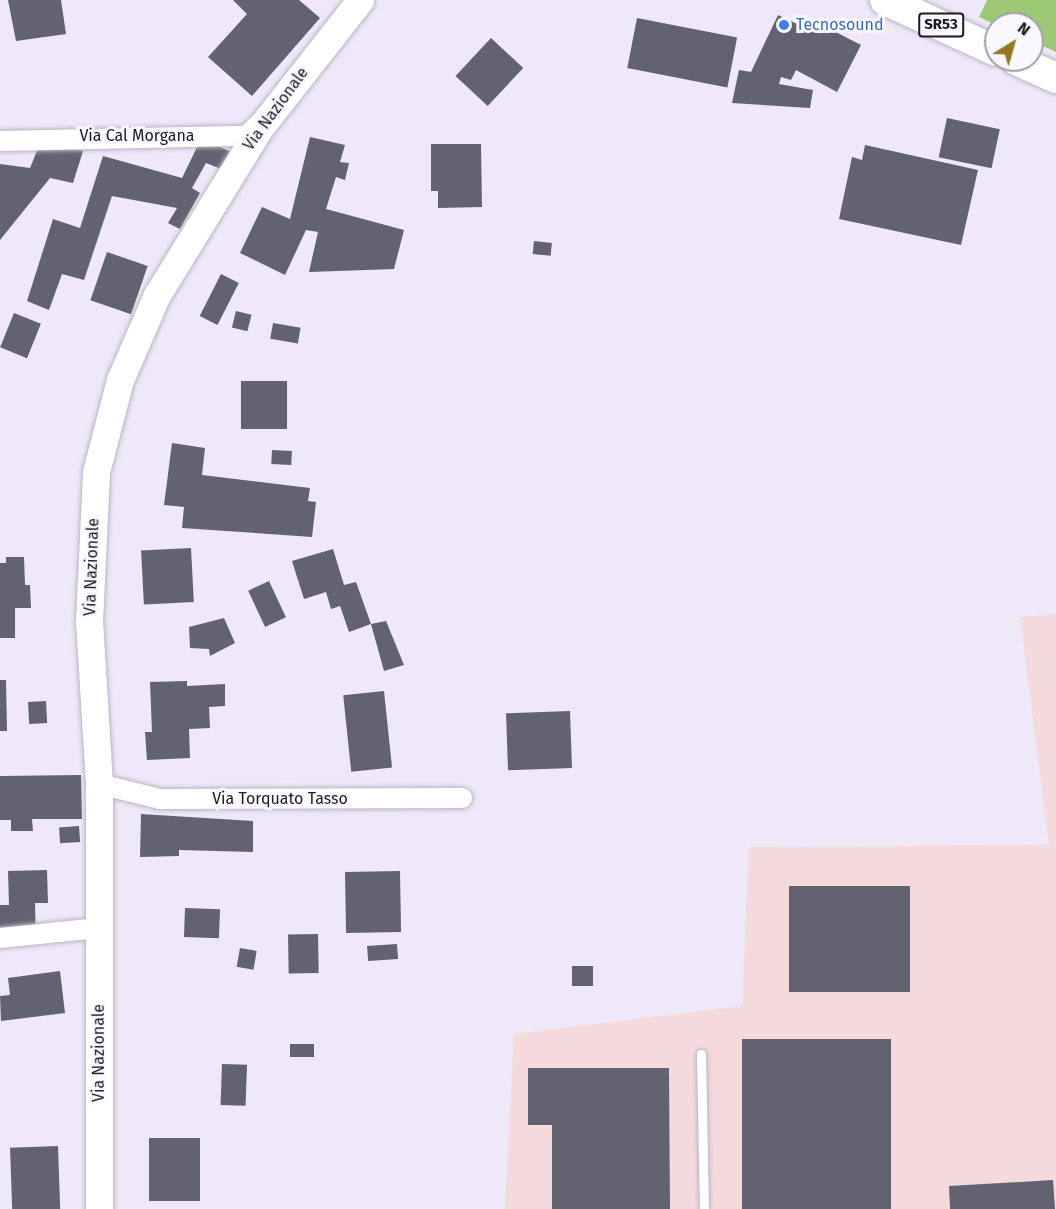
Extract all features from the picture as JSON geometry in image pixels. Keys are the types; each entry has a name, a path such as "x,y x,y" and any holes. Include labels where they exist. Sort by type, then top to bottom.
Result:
{"main road":[{"name":"SR53","path":"885,0 984,45"}],"street":[{"name":"Via Nazionale","path":"99,1209 99,784 89,622 96,472 120,380 157,295 267,117 360,0"},
{"name":"Via Cal Morgana","path":"0,141 246,136 267,117"},
{"name":"Via Torquato Tasso","path":"99,784 160,800 462,798"},
{"path":"0,938 99,928"}],"lane":[{"path":"700,1054 704,1209"}],"shaded area":[{"path":"1056,614 1056,1209 505,1209 514,1034 742,1006 749,847 1049,845 1020,617"}],"green space":[{"path":"987,0 1056,0 1056,52 1044,46 1044,12 984,12 984,19 979,17"}],"building":[{"path":"8,0 61,0 66,34 16,41"},
{"path":"233,0 299,0 320,18 252,96 208,57 247,14"},
{"path":"778,15 815,32 820,24 861,45 837,92 796,70 791,80 781,77 779,84 813,90 810,108 732,103 739,70 751,72"},
{"path":"637,18 737,37 727,88 627,68"},
{"path":"491,38 523,68 488,106 456,76"},
{"path":"947,118 1000,129 992,168 939,157"},
{"path":"310,137 345,145 340,162 349,163 345,180 336,177 326,209 404,230 394,269 309,272 318,232 306,230 285,275 240,253 262,207 290,219"},
{"path":"201,139 234,153 226,171 206,163 192,188 200,193 180,229 168,223 177,208 112,196 84,280 62,274 49,310 27,301 53,219 80,228 103,156 182,178"},
{"path":"41,141 83,151 73,183 50,178 0,240 0,164 30,168"},
{"path":"431,144 481,144 482,207 438,208 438,191 431,191"},
{"path":"865,145 978,170 961,245 839,219 852,157 862,160"},
{"path":"534,241 552,243 551,256 533,254"},
{"path":"107,252 148,266 131,314 90,300"},
{"path":"221,274 239,283 217,325 200,316"},
{"path":"236,311 252,315 247,331 232,327"},
{"path":"14,313 41,324 27,358 0,347"},
{"path":"273,323 301,328 298,344 270,339"},
{"path":"241,381 287,381 287,429 241,429"},
{"path":"172,443 205,448 202,475 310,488 308,501 316,502 312,537 182,528 184,507 164,505"},
{"path":"272,450 292,451 291,465 271,464"},
{"path":"191,548 194,602 144,605 141,551"},
{"path":"333,549 344,585 356,582 371,624 349,632 340,606 331,609 326,592 304,599 292,561"},
{"path":"6,557 24,557 25,585 30,585 31,608 15,608 15,638 0,638 0,563 6,563"},
{"path":"269,581 286,617 265,627 248,591"},
{"path":"224,618 235,643 210,656 209,649 190,648 189,627"},
{"path":"386,621 404,665 384,671 371,624"},
{"path":"0,680 6,680 7,731 0,731"},
{"path":"187,681 187,686 225,684 225,706 209,707 210,728 189,729 190,758 147,760 145,732 152,732 150,682"},
{"path":"384,691 392,768 351,772 343,695"},
{"path":"46,701 47,723 29,724 28,702"},
{"path":"570,711 572,768 508,770 506,713"},
{"path":"81,775 82,819 32,819 33,831 11,831 11,820 0,820 0,776"},
{"path":"141,814 253,821 253,852 179,850 179,856 140,857"},
{"path":"79,826 80,842 60,843 59,827"},
{"path":"47,870 48,903 35,903 36,942 0,943 0,905 9,905 8,871"},
{"path":"400,871 401,932 346,933 345,872"},
{"path":"789,886 910,886 910,992 789,992"},
{"path":"185,908 220,909 219,938 184,937"},
{"path":"318,934 319,973 289,974 288,935"},
{"path":"397,944 398,959 368,961 367,946"},
{"path":"240,948 257,951 253,970 237,967"},
{"path":"572,966 593,966 593,986 572,986"},
{"path":"60,971 65,1013 1,1021 0,996 10,995 8,978"},
{"path":"742,1039 891,1039 891,1209 742,1209"},
{"path":"290,1044 314,1044 314,1057 290,1057"},
{"path":"222,1064 247,1065 246,1106 221,1105"},
{"path":"528,1068 669,1068 670,1209 552,1209 552,1125 528,1125"},
{"path":"149,1138 200,1138 200,1201 149,1201"},
{"path":"58,1146 60,1209 12,1209 10,1148"},
{"path":"1053,1180 1055,1209 950,1209 949,1186"}],"place":[{"name":"Tecnosound","path":"784,25"}]}
